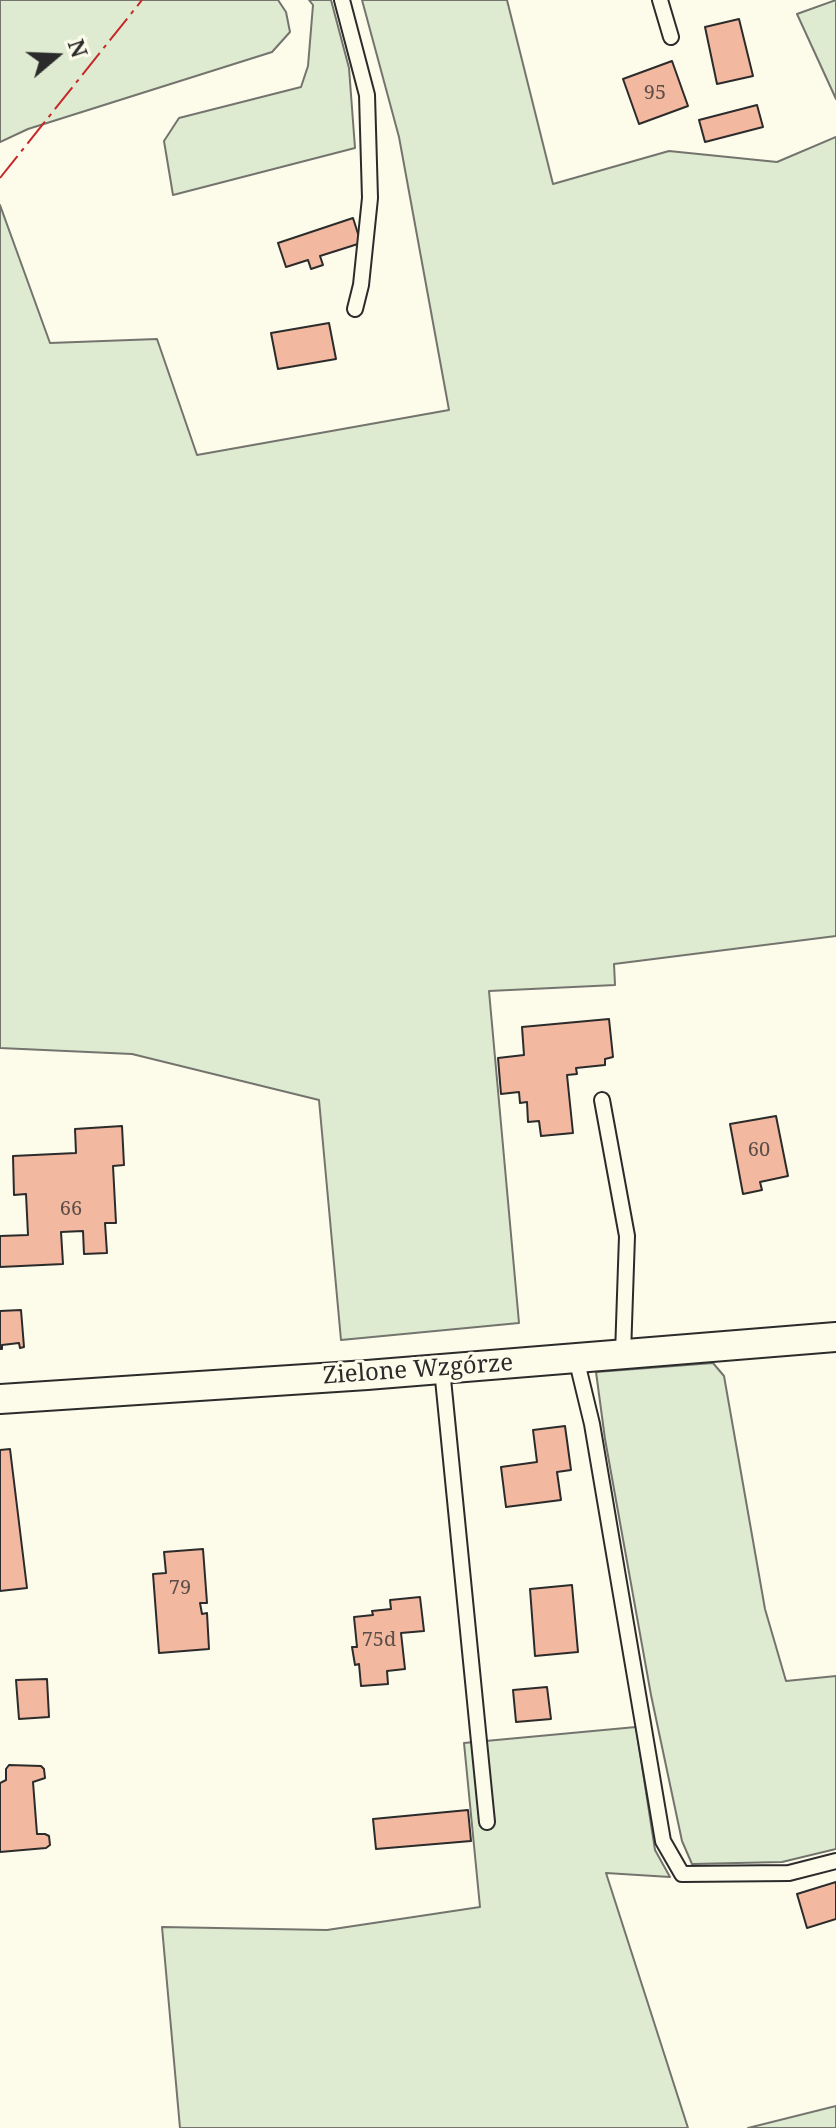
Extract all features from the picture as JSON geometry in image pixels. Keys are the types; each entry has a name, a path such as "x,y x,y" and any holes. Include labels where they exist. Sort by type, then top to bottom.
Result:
{"street":[{"name":"Zielone Wzgórze","path":"0,1399 442,1369 836,1337"}],"lane":[{"path":"342,0 367,95 370,198 361,285 355,309"},
{"path":"660,0 671,37"},
{"path":"602,1100 627,1236 623,1354"},
{"path":"576,1358 592,1424 663,1841 682,1874 789,1873 836,1861"},
{"path":"442,1369 487,1822"}],"green space":[{"path":"0,0 278,0 286,12 290,32 272,52 28,129 0,142"},
{"path":"309,0 331,0 349,68 355,148 173,195 164,141 179,118 301,87 308,66 313,5"},
{"path":"362,0 507,0 553,184 669,151 777,162 836,137 836,936 614,964 615,985 489,991 519,1323 341,1340 319,1100 132,1054 0,1048 0,205 50,343 157,339 197,455 449,410 399,137"},
{"path":"836,0 836,99 797,14"},
{"path":"713,1363 724,1376 765,1609 786,1681 836,1676 836,1849 782,1862 692,1864 682,1841 651,1695 605,1439 596,1372"},
{"path":"636,1727 655,1850 670,1877 606,1873 688,2128 180,2128 162,1927 327,1930 480,1907 464,1743"},
{"path":"836,2106 836,2128 748,2128"}],"building":[{"path":"739,19 753,76 717,84 705,27"},
{"path":"672,61 688,106 639,124 623,79"},
{"path":"757,105 763,127 705,142 699,120"},
{"path":"353,218 361,243 320,256 323,265 311,269 308,260 286,267 278,243"},
{"path":"329,323 336,359 278,369 271,333"},
{"path":"609,1019 613,1057 605,1059 605,1065 576,1068 577,1074 567,1075 573,1133 541,1136 539,1121 528,1122 527,1102 520,1103 519,1092 501,1094 498,1058 524,1055 522,1027"},
{"path":"776,1116 788,1176 760,1182 762,1190 743,1194 730,1124"},
{"path":"122,1126 124,1165 113,1166 116,1223 105,1223 107,1253 84,1254 83,1231 61,1232 63,1264 0,1267 0,1236 28,1235 26,1194 14,1195 13,1156 76,1153 75,1129"},
{"path":"21,1310 24,1347 20,1348 19,1343 2,1345 0,1349 0,1311"},
{"path":"565,1426 571,1470 557,1472 561,1500 506,1507 501,1467 537,1462 533,1430"},
{"path":"10,1449 27,1588 0,1591 0,1450"},
{"path":"203,1549 207,1603 200,1603 202,1614 207,1613 209,1649 159,1653 153,1574 166,1573 164,1552"},
{"path":"572,1585 578,1652 535,1656 530,1589"},
{"path":"420,1597 424,1631 401,1633 405,1669 387,1671 388,1684 361,1686 359,1664 355,1665 352,1647 357,1647 354,1617 391,1609 390,1600"},
{"path":"47,1679 49,1717 19,1719 16,1680"},
{"path":"547,1687 551,1719 516,1722 513,1690"},
{"path":"9,1765 41,1766 44,1769 45,1778 33,1782 37,1834 49,1836 50,1845 46,1848 0,1852 0,1783 6,1780"},
{"path":"468,1810 471,1841 376,1849 373,1819"},
{"path":"836,1882 836,1919 807,1928 797,1894"}],"power":[{"path":"0,178 142,0"}]}
